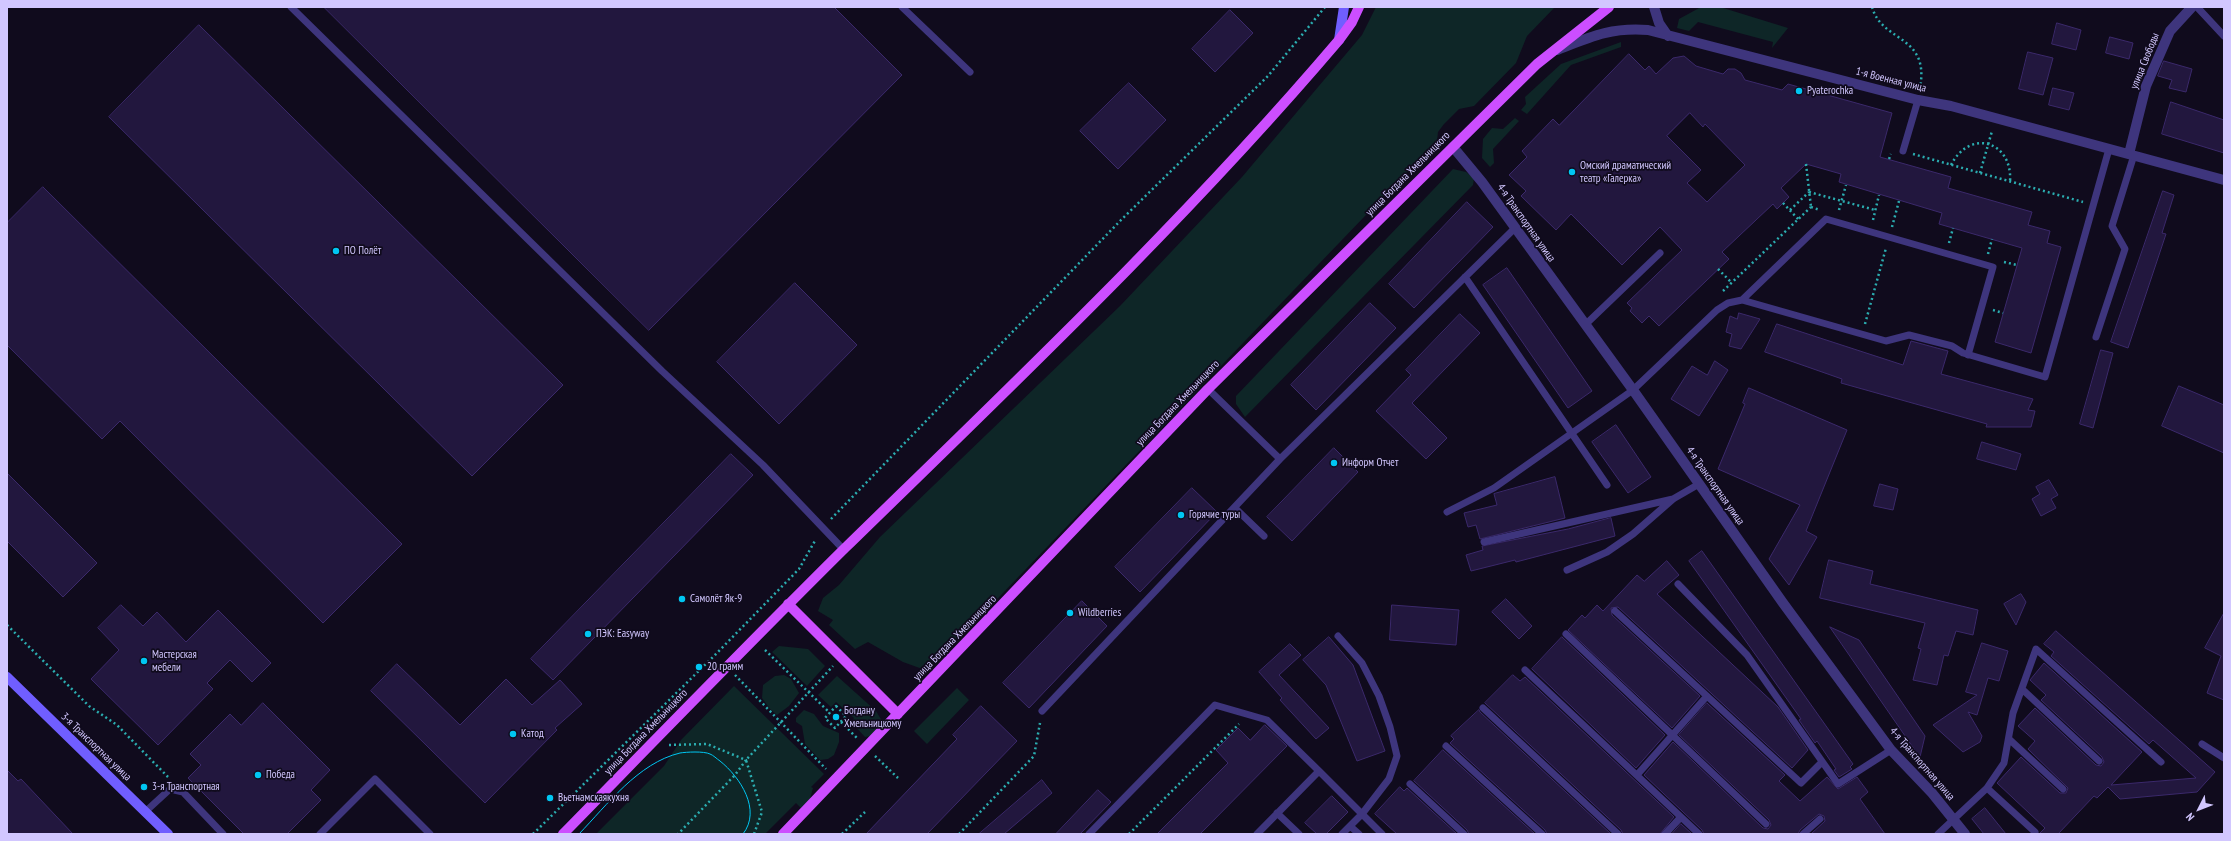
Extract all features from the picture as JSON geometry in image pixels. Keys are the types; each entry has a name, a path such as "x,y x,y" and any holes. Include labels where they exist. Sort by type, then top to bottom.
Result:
{"main road":[{"path":"1339,40 1344,7"},
{"name":"улица Богдана Хмельницкого","path":"563,834 788,604 1080,319 1219,176 1339,40 1352,22 1358,7"},
{"name":"улица Богдана Хмельницкого","path":"783,834 1208,389 1537,64 1609,7"},
{"path":"788,604 898,714"},
{"name":"3-я Транспортная улица","path":"7,677 168,834"}],"street":[{"path":"1654,7 1659,23 1668,36"},
{"name":"улица Свободы","path":"2131,155 2146,86 2170,31 2192,7"},
{"name":"1-я Военная улица","path":"1552,52 1588,36 1610,30 1648,30 1918,100 1996,118 2224,180"},
{"name":"4-я Транспортная улица","path":"1453,147 1482,182 1514,229 1633,390 1891,750 1955,820 1965,834"}],"lane":[{"path":"291,7 662,371 763,465 844,550"},
{"path":"902,7 970,72"},
{"path":"2197,7 2224,36"},
{"path":"1903,151 1918,100"},
{"path":"1448,512 1494,488 1571,432 1633,390 1717,310 1728,303 1742,300 1886,341 1909,336 1952,346 1968,355 2045,377 2109,149"},
{"path":"2096,337 2125,249 2112,226 2131,155"},
{"path":"1742,300 1826,219 1869,232 1890,234 1993,267 1968,355"},
{"path":"1042,711 1280,459 1514,229"},
{"path":"1584,325 1660,253"},
{"path":"1465,277 1607,485"},
{"path":"1208,389 1280,459"},
{"path":"1567,570 1613,548 1633,534 1673,499 1699,484"},
{"path":"1484,542 1673,499"},
{"path":"1235,508 1264,536"},
{"path":"1678,584 1747,655 1838,784 1891,750"},
{"path":"1615,611 1801,783 1822,762"},
{"path":"1566,634 1766,824"},
{"path":"1338,636 1362,663 1379,696 1390,727 1396,756 1389,779 1362,814 1342,834"},
{"path":"1938,834 1955,820 1988,788 2004,763 2014,713 2036,650 2161,762"},
{"path":"1525,670 1699,834"},
{"path":"2022,689 2099,761"},
{"path":"1637,775 1707,696"},
{"path":"1089,834 1214,705 1267,720 1382,834"},
{"path":"1483,708 1618,834"},
{"path":"2009,739 2063,789"},
{"path":"2202,744 2224,758"},
{"path":"1446,746 1542,834"},
{"path":"1257,834 1319,771"},
{"path":"320,834 374,779 430,834"},
{"path":"1410,784 1464,834"},
{"path":"1988,788 2035,832"},
{"path":"145,812 170,789 183,792 223,834"},
{"path":"1278,813 1298,834"},
{"path":"1665,834 1681,817"},
{"path":"1803,834 1820,819"},
{"path":"1350,826 1359,834"}],"path":[{"path":"533,834 716,654 799,569 823,528 922,423 1121,220 1268,76 1325,7"},
{"path":"1872,7 1873,13 1884,26 1917,53 1922,74 1918,100"},
{"path":"1980,173 1996,118"},
{"path":"1951,165 1956,154 1966,146 1977,143 1988,144 1999,150 2007,159 2011,170 2010,182"},
{"path":"1903,151 2093,205"},
{"path":"1721,294 1811,207 1806,164"},
{"path":"1837,215 1846,185"},
{"path":"1809,192 1875,210"},
{"path":"1790,210 1809,192"},
{"path":"1869,232 1879,195"},
{"path":"1862,334 1899,201"},
{"path":"1783,203 1798,219"},
{"path":"1948,246 1953,228"},
{"path":"1987,257 1992,239"},
{"path":"2009,263 2017,265"},
{"path":"1718,269 1732,283"},
{"path":"1996,311 2003,313"},
{"path":"7,625 89,706 117,726 183,792"},
{"path":"765,650 830,713"},
{"path":"716,654 780,722 830,772"},
{"path":"678,834 735,775 746,760 780,722 841,657"},
{"path":"836,706 846,716 841,722 834,728 825,718 836,706"},
{"path":"959,834 1034,756 1042,711"},
{"path":"1129,834 1238,724 1267,720"},
{"path":"841,722 898,778"},
{"path":"667,746 707,744 746,760"},
{"path":"746,760 762,812 754,834"},
{"path":"842,834 865,812"}],"green space":[{"path":"1376,7 1555,7 1527,36 1516,63 1474,106 1459,109 1444,124 1438,132 1437,141 928,671 903,662 868,642 855,649 829,625 833,620 818,611 823,598 839,585 880,537 1120,306 1242,177 1362,35"},
{"path":"1701,7 1720,7 1788,28 1772,48 1773,42 1698,22 1689,31 1677,28 1679,19"},
{"path":"1621,42 1621,47 1571,65 1527,114 1521,110 1526,104 1525,97 1561,64"},
{"path":"1515,118 1519,121 1493,149 1494,163 1490,167 1482,158 1483,139 1492,128 1503,129"},
{"path":"1453,169 1466,172 1474,178 1473,185 1245,417 1236,404 1236,396"},
{"path":"779,646 808,649 825,666 807,686 772,652"},
{"path":"784,675 791,679 799,693 789,706 777,715 770,709 762,698 763,685 775,676"},
{"path":"837,676 876,711 882,721 878,730 874,734 865,737 851,722 854,718 836,702 831,707 818,695"},
{"path":"734,686 824,774 811,787 813,788 810,799 801,808 796,803 765,834 596,834 664,766 681,740"},
{"path":"957,688 969,700 927,744 914,731"},
{"path":"804,710 814,714 823,726 839,733 839,742 834,755 828,759 820,760 805,744 802,726 796,722 796,718"}],"building":[{"path":"324,7 834,7 902,75 649,330"},
{"path":"1230,10 1253,33 1215,72 1192,49"},
{"path":"2057,23 2081,30 2076,50 2052,44"},
{"name":"ПО Полёт","path":"199,25 563,385 472,476 109,117"},
{"path":"2110,37 2133,43 2129,59 2106,53"},
{"path":"2028,52 2053,58 2043,95 2019,89"},
{"path":"1629,54 1645,70 1649,66 1656,74 1673,58 1684,56 1696,66 1723,74 1728,69 1735,69 1741,73 1745,80 1782,90 1788,84 1892,113 1880,157 1951,177 1948,188 2032,212 2028,225 2050,231 2047,243 2061,247 2031,353 1995,342 2022,248 1939,224 1942,213 1839,182 1841,174 1806,164 1781,188 1789,197 1777,209 1773,204 1722,252 1729,259 1659,326 1649,316 1642,323 1630,311 1632,308 1627,303 1682,250 1660,227 1622,265 1571,214 1556,230 1521,196 1526,191 1509,175 1527,157 1522,151 1553,119 1559,125","holes":["1690,113 1703,127 1705,124 1745,165 1707,202 1687,183 1701,170 1667,136"]},
{"path":"2164,61 2192,69 2186,92 2169,88 2172,80 2158,76"},
{"path":"1129,83 1166,120 1118,169 1080,131"},
{"path":"2053,88 2074,93 2069,110 2049,105"},
{"path":"2171,102 2224,120 2224,153 2162,134"},
{"path":"43,187 402,544 323,623 120,421 102,439 7,345 7,223"},
{"path":"2163,191 2174,195 2162,233 2166,234 2128,348 2111,342"},
{"path":"1467,202 1493,227 1414,308 1389,284"},
{"path":"1507,268 1592,391 1568,408 1483,285"},
{"path":"795,283 857,345 779,424 717,362"},
{"path":"1370,303 1396,328 1316,410 1291,385"},
{"path":"1739,313 1760,319 1741,349 1729,346 1732,334 1726,332 1730,316 1737,319"},
{"path":"1460,314 1480,333 1412,403 1447,438 1426,459 1376,411 1411,375 1406,370"},
{"path":"1777,324 1903,365 1911,341 1948,351 1941,374 2033,399 2028,410 2035,411 2031,427 1986,427 1987,424 1841,383 1842,379 1765,352"},
{"path":"2101,350 2113,353 2093,428 2080,424"},
{"path":"1715,361 1728,370 1699,416 1671,399 1692,366 1707,375"},
{"path":"2179,386 2224,405 2224,453 2162,426"},
{"path":"1749,388 1847,430 1806,531 1817,537 1789,585 1769,559 1800,505 1718,469 1745,404 1743,403"},
{"path":"1616,425 1651,477 1628,493 1592,442"},
{"path":"1982,442 2021,454 2016,470 1977,459"},
{"path":"1334,448 1358,472 1292,541 1267,517"},
{"path":"731,454 753,475 553,680 531,659"},
{"path":"7,473 97,563 63,597 7,541"},
{"path":"1555,477 1565,518 1480,539 1476,525 1468,527 1464,513 1497,505 1494,494"},
{"path":"2049,480 2058,495 2051,499 2056,508 2041,516 2032,499 2040,494 2036,487"},
{"path":"1880,484 1898,489 1893,510 1874,506"},
{"path":"1192,488 1217,512 1140,592 1115,567"},
{"path":"1611,518 1615,536 1516,562 1515,560 1471,571 1466,555 1483,550 1482,546 1568,529"},
{"path":"1702,551 1853,764 1850,767 1852,769 1839,777 1834,770 1836,769 1817,741 1815,743 1799,720 1801,719 1689,561"},
{"path":"1829,560 1873,571 1870,584 1978,610 1973,635 1956,631 1948,656 1944,655 1937,685 1913,680 1921,649 1918,648 1925,623 1820,598"},
{"path":"1667,561 1679,575 1657,594 1778,707 1808,750 1792,768 1618,607 1611,608 1612,615 1700,696 1672,728 1568,630 1582,615 1585,618 1597,605 1603,611 1637,575 1644,581"},
{"path":"2021,594 2026,602 2016,625 2004,604"},
{"path":"1506,599 1532,626 1519,639 1492,612"},
{"path":"1082,601 1107,626 1029,708 1003,683"},
{"path":"121,605 143,626 157,612 186,642 218,610 271,663 252,682 230,660 207,683 213,689 158,745 91,679 119,650 98,628"},
{"path":"1392,605 1459,610 1456,645 1390,640"},
{"path":"2224,613 2224,700 2207,693 2221,656 2205,648"},
{"path":"1830,627 1859,640 1925,736 1920,757"},
{"path":"2056,631 2215,772 2197,792 2120,799 2108,787 2097,798 2094,796 2058,834 2039,834 2045,828 1997,783 2021,757 2060,793 2066,793 2068,788 2028,749 2035,741 2018,726 2035,708 2096,765 2101,766 2104,762 2102,757 2041,700 2046,695 2030,680 2044,663 2142,752 2111,785 2196,778 2153,740 2149,744 2051,656 2054,652 2044,644"},
{"path":"1329,637 1353,665 1385,751 1357,761 1326,685 1303,660"},
{"path":"1562,637 1665,735 1636,768 1532,669"},
{"path":"1982,643 2008,651 1999,681 1988,678 1977,715 1968,712 1982,736 1980,742 1963,752 1933,725 1977,695 1966,692"},
{"path":"1290,644 1301,655 1279,675 1329,728 1316,739 1280,700 1282,698 1259,672"},
{"path":"397,664 460,725 506,679 532,705 560,680 582,704 555,728 557,730 485,803 371,691"},
{"path":"1513,675 1520,681 1525,677 1674,817 1660,834 1623,834 1621,830 1485,703"},
{"path":"263,703 330,770 311,790 321,800 287,834 244,834 188,778 201,765 190,754 230,714 241,725"},
{"path":"1707,703 1785,775 1779,781 1800,801 1827,777 1838,789 1857,777 1868,792 1860,799 1885,834 1811,834 1825,821 1824,816 1819,814 1800,830 1798,834 1704,834 1702,830 1644,775 1673,742 1763,828 1768,829 1771,825 1769,820 1679,735"},
{"path":"981,706 1017,741 927,834 866,834 957,739 953,735"},
{"path":"1479,710 1611,834 1547,834 1545,830 1450,743 1454,739 1451,736"},
{"path":"1265,725 1287,746 1200,834 1157,834 1228,763 1216,750 1238,728 1250,740"},
{"path":"1443,750 1535,834 1469,834 1467,830 1414,781"},
{"path":"7,770 18,781 21,779 73,834 7,834"},
{"path":"1042,780 1052,793 1004,834 979,834"},
{"path":"1400,787 1404,791 1407,788 1457,834 1397,834 1375,814"},
{"path":"1098,790 1111,802 1080,834 1056,834"},
{"path":"1332,796 1348,812 1326,834 1317,834 1305,823"},
{"path":"1985,808 2006,834 1984,834 1972,819"},
{"path":"1681,824 1692,834 1672,834"}],"tram line":[{"path":"579,834 612,798 637,775 665,758 680,753 695,752 704,752 714,756 728,768 741,785 746,794 750,815 748,825 743,834"}],"place":[{"name":"Pyaterochka","path":"1799,91"},
{"name":"Омский драматический театр «Галерка»","path":"1572,172"},
{"name":"ПО Полёт","path":"336,251"},
{"name":"Информ Отчет","path":"1334,463"},
{"name":"Горячие туры","path":"1181,515"},
{"name":"Самолёт Як-9","path":"682,599"},
{"name":"Wildberries","path":"1070,613"},
{"name":"ПЭК: Easyway","path":"588,634"},
{"name":"Мастерская мебели","path":"144,661"},
{"name":"20 грамм","path":"699,667"},
{"name":"Богдану Хмельницкому","path":"836,717"},
{"name":"Катод","path":"513,734"},
{"name":"Победа","path":"258,775"},
{"name":"3-я Транспортная","path":"144,787"},
{"name":"Вьетнамскаякухня","path":"550,798"}]}
